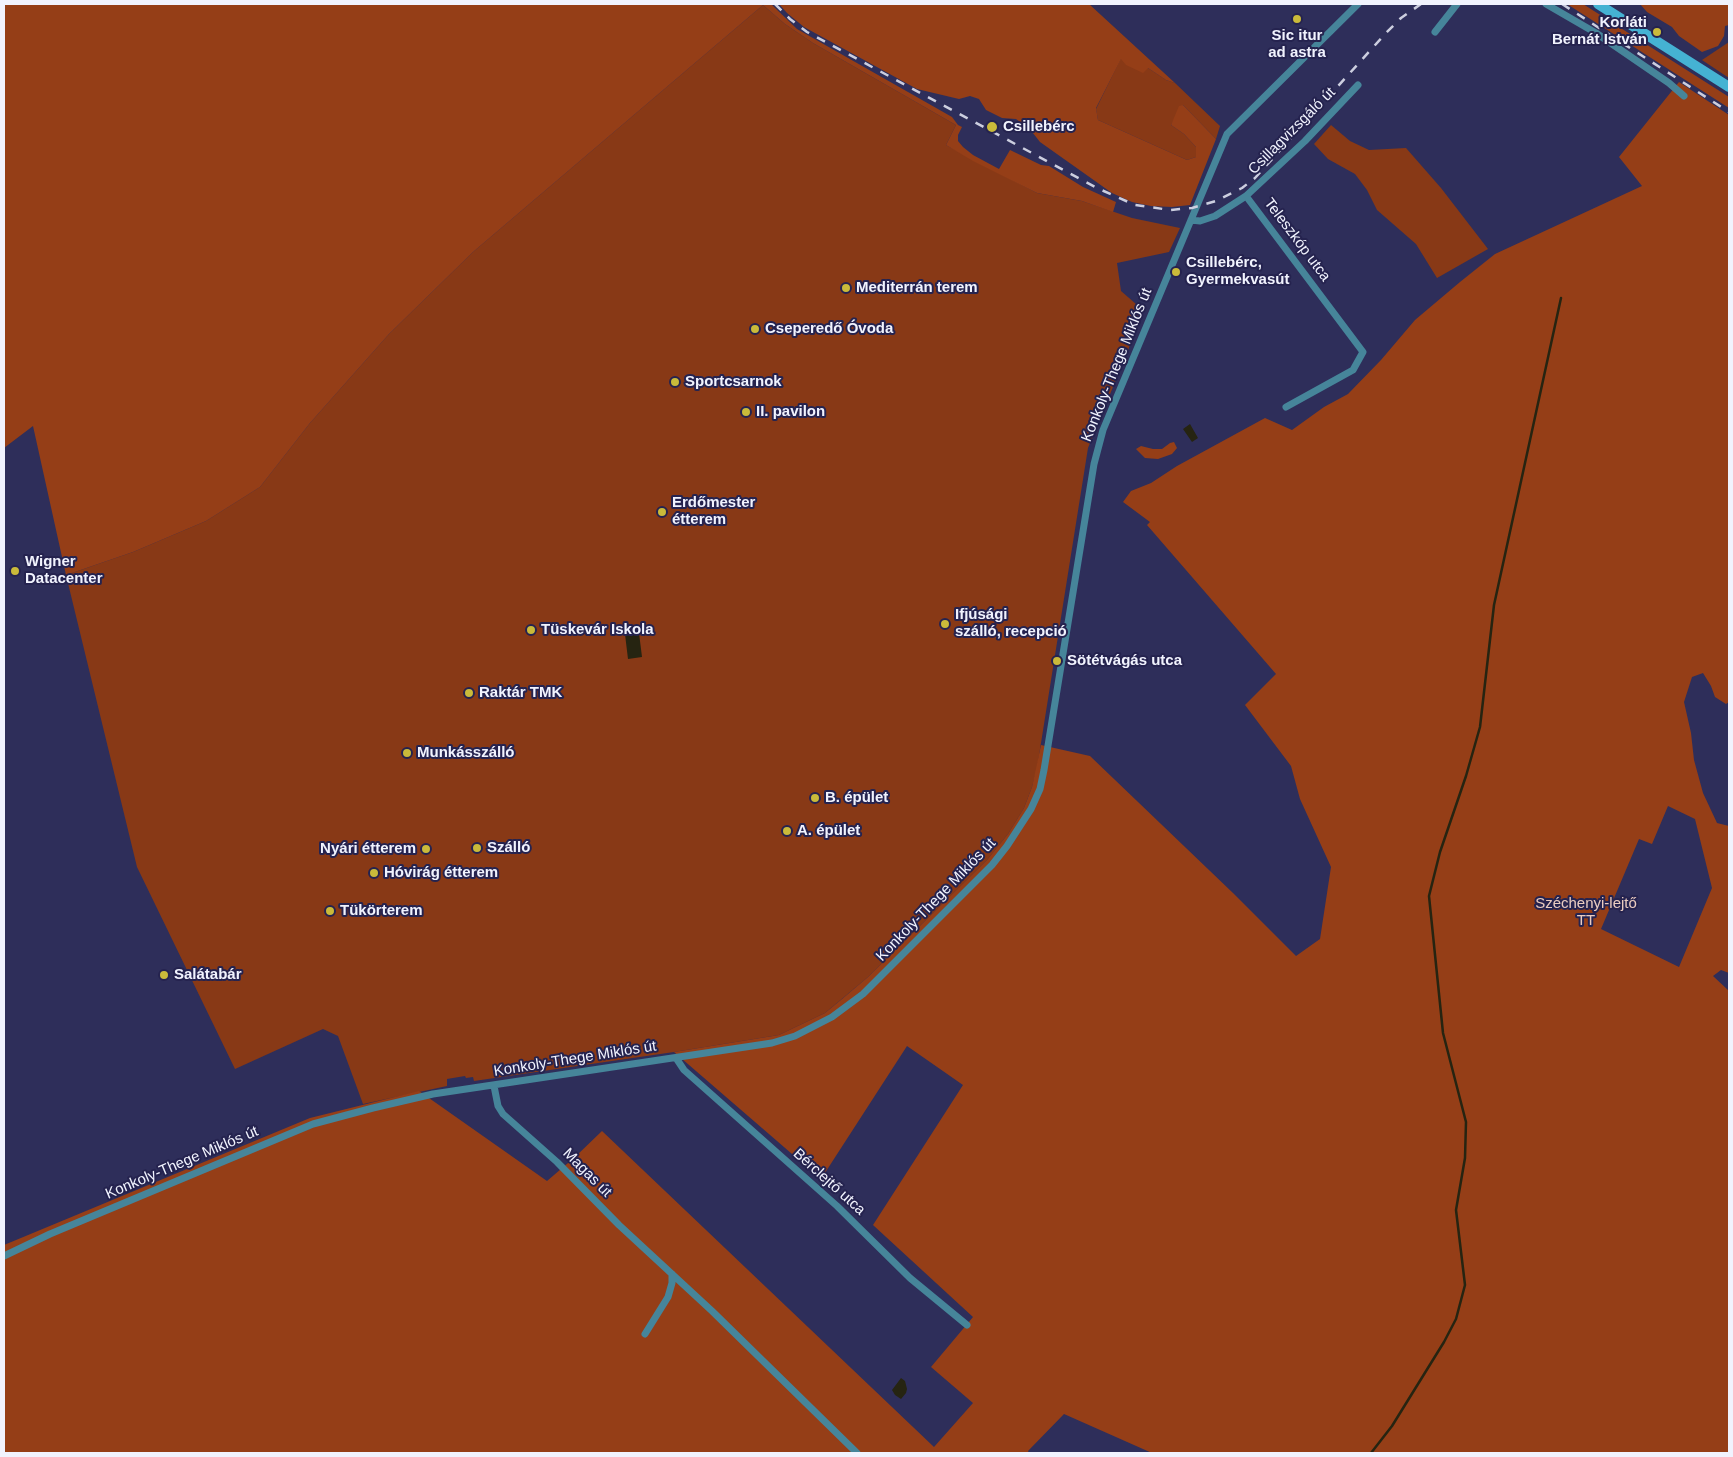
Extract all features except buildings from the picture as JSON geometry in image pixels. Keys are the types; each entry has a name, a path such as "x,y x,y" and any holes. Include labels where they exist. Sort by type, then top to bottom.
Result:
{"street":[{"name":"Konkoly-Thege Miklós út","path":"4,1256 50,1234 313,1124 433,1094 772,1043 795,1036 832,1017 863,994 974,884 1008,846 1031,809 1040,789 1044,770 1098,444 1103,430 1229,131 1358,4"},
{"path":"1435,32 1457,4"},
{"path":"1546,4 1596,33 1669,83 1684,96"},
{"path":"1598,4 1729,87"},
{"name":"Csillagvizsgáló út","path":"1246,196 1305,141 1358,85"},
{"name":"Teleszkóp utca","path":"1190,220 1200,221 1215,216 1246,196 1363,352 1353,370 1286,407"},
{"name":"Bérclejtő utca","path":"676,1058 684,1070 837,1206 910,1278 967,1325"},
{"name":"Magas út","path":"494,1086 498,1106 504,1114 557,1162 619,1225 687,1288 856,1453"},
{"path":"645,1334 659,1313 670,1291 672,1274"},
{"path":"670,1291 677,1288 687,1288"}],"shaded area":[{"path":"763,5 785,24 813,43 956,125 946,145 1037,193 1082,201 1132,218 1180,228 1169,252 1117,263 1121,291 1144,311 1088,448 1037,768 1024,808 1008,834 987,860 868,977 825,1013 779,1035 474,1081 473,1077 466,1078 465,1076 447,1079 447,1086 363,1104 338,1036 323,1029 235,1069 137,867 66,575 133,552 206,521 260,487 310,423 389,334 473,252"},
{"path":"1729,42 1729,78 1702,60"},
{"path":"1121,58 1148,68 1166,80 1175,83 1220,126 1216,139 1183,105 1171,125 1184,134 1196,147 1196,157 1187,160 1098,120 1096,109"},
{"path":"1331,125 1350,141 1369,150 1406,148 1441,188 1488,249 1437,278 1416,244 1377,210 1367,190 1355,174 1328,159 1314,144"},
{"path":"1190,424 1198,438 1192,442 1183,429"},
{"path":"638,625 642,657 628,659 624,626"},
{"path":"901,1378 905,1381 907,1389 901,1399 892,1390"}],"green space":[{"path":"4,4 771,4 797,29 952,117 962,127 958,135 958,141 973,155 999,169 1010,150 1041,165 1049,166 1083,187 1116,202 1113,212 1082,201 1037,193 973,161 946,145 956,125 813,43 785,24 763,5 473,252 389,334 310,423 260,487 206,521 133,552 66,575 33,426 4,448"},
{"path":"779,4 1089,4 1175,83 1166,80 1148,68 1143,73 1126,65 1121,59 1096,108 1098,120 1187,160 1196,157 1196,147 1184,134 1171,125 1179,106 1183,105 1216,139 1190,205 1172,207 1151,206 1132,202 1112,193 1040,142 1029,128 1016,119 1002,118 986,110 979,99 970,96 959,99 917,89 804,27"},
{"path":"1567,4 1583,4 1729,97 1729,108"},
{"path":"1640,4 1729,4 1729,25 1725,26 1724,36 1718,46 1702,52 1679,36 1672,27 1647,12"},
{"name":"Széchenyi-lejtő TT","path":"1679,82 1729,115 1729,702 1726,704 1715,697 1703,673 1692,677 1684,702 1691,733 1694,760 1703,793 1717,823 1729,826 1729,973 1721,970 1713,976 1729,991 1729,1453 1152,1453 1064,1414 1028,1451 1029,1453 4,1453 4,1245 310,1118 419,1091 547,1181 602,1131 934,1447 973,1403 931,1367 973,1317 873,1225 963,1085 907,1046 821,1179 674,1052 779,1035 825,1013 842,999 868,977 987,860 1008,834 1024,808 1032,787 1041,745 1090,756 1296,956 1320,939 1331,867 1300,799 1291,766 1245,705 1276,674 1147,525 1150,522 1123,502 1131,491 1151,483 1177,466 1265,418 1292,430 1324,407 1348,394 1381,360 1415,320 1495,254 1642,186 1619,157","holes":["1668,806 1695,819 1712,888 1679,967 1601,929 1639,839 1652,844"]},
{"path":"1174,442 1177,448 1172,454 1158,459 1145,458 1136,449 1141,446 1162,449"}],"waterway":[{"path":"1371,1453 1392,1426 1444,1342 1456,1319 1465,1285 1456,1210 1465,1158 1466,1122 1443,1033 1429,896 1440,852 1466,776 1480,727 1494,605 1561,298"}],"railway":[{"path":"775,4 807,32 1097,188 1135,205 1170,210 1192,208 1216,201 1242,188 1255,178 1386,33 1401,18 1421,4"},
{"path":"1562,4 1729,112"}],"place":[{"name":"Sic itur ad astra","path":"1297,19"},
{"name":"Korláti Bernát István","path":"1657,32"},
{"name":"Csillebérc","path":"992,127"},
{"name":"Csillebérc, Gyermekvasút","path":"1176,272"},
{"name":"Mediterrán terem","path":"846,288"},
{"name":"Cseperedő Óvoda","path":"755,329"},
{"name":"Sportcsarnok","path":"675,382"},
{"name":"II. pavilon","path":"746,412"},
{"name":"Erdőmester étterem","path":"662,512"},
{"name":"Wigner Datacenter","path":"15,571"},
{"name":"Ifjúsági szálló, recepció","path":"945,624"},
{"name":"Tüskevár Iskola","path":"531,630"},
{"name":"Sötétvágás utca","path":"1057,661"},
{"name":"Raktár TMK","path":"469,693"},
{"name":"Munkásszálló","path":"407,753"},
{"name":"B. épület","path":"815,798"},
{"name":"A. épület","path":"787,831"},
{"name":"Szálló","path":"477,848"},
{"name":"Nyári étterem","path":"426,849"},
{"name":"Hóvirág étterem","path":"374,873"},
{"name":"Tükörterem","path":"330,911"},
{"name":"Salátabár","path":"164,975"}]}
